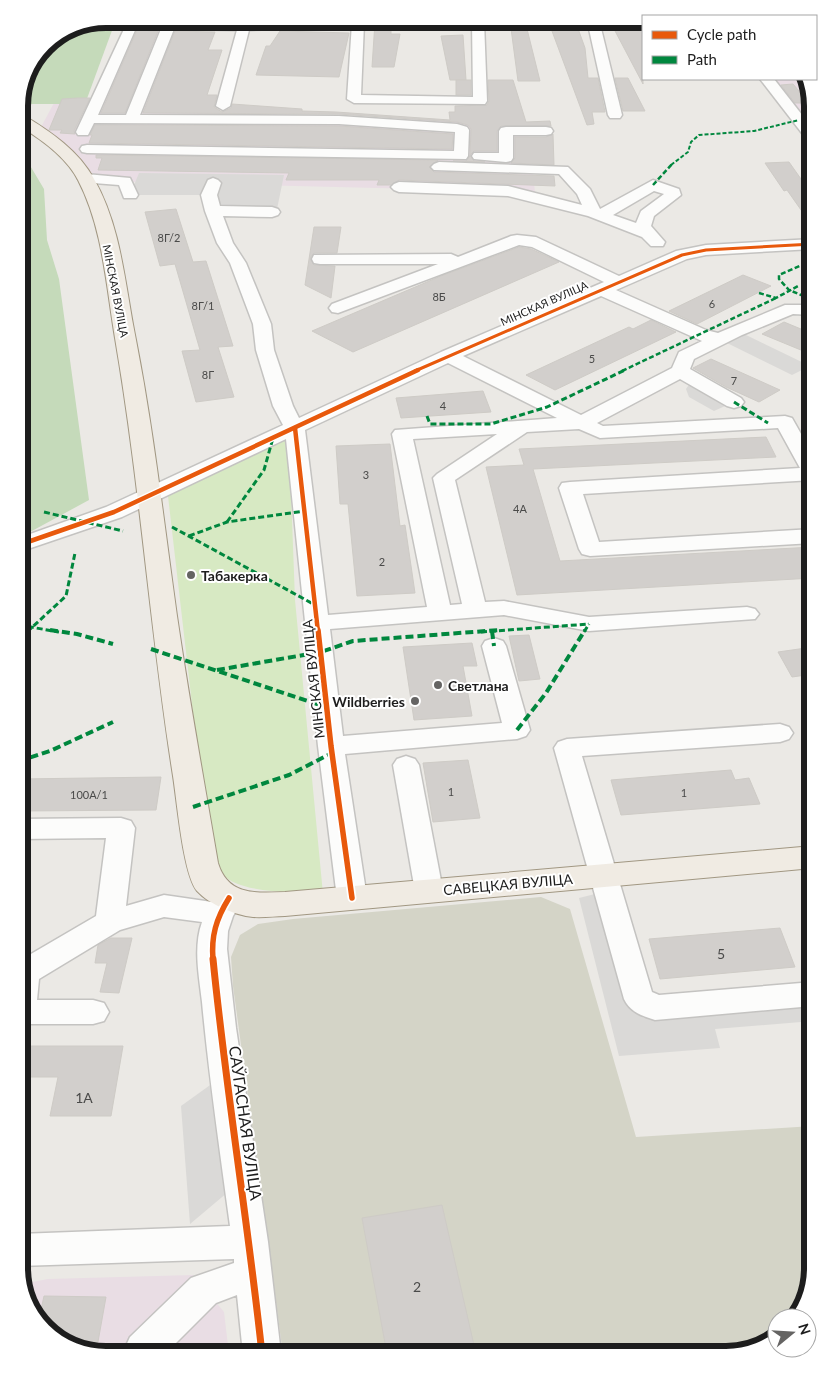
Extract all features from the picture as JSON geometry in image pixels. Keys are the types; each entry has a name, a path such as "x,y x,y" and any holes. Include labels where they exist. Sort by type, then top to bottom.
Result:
{"main road":[{"name":"МІНСКАЯ ВУЛІЦА","path":"28,125 65,153 86,179 99,212 108,248 136,392 169,655 202,863 218,898"},
{"name":"САВЕЦКАЯ ВУЛІЦА","path":"218,898 260,905 804,858"}],"street":[{"path":"130,27 90,119 88,140 90,158 95,161 564,170 584,192 597,214"},
{"path":"131,119 168,27"},
{"path":"223,106 244,27"},
{"path":"358,27 354,99 480,101 478,28"},
{"path":"595,28 615,115"},
{"path":"768,80 804,126"},
{"path":"90,119 339,120 457,128 462,130 461,156"},
{"path":"506,158 506,131 546,131"},
{"path":"412,139 462,140"},
{"path":"51,142 88,140 545,159"},
{"path":"86,179 125,181 130,195"},
{"path":"213,183 209,195 213,211 225,243 238,263 262,324 268,360 283,406 295,428"},
{"path":"597,214 653,185 673,192 673,195 647,214 643,226 658,242 682,255"},
{"path":"399,187 508,191 597,214 648,232"},
{"path":"213,211 272,212"},
{"path":"338,308 517,240 536,242 618,282"},
{"name":"МІНСКАЯ ВУЛІЦА","path":"150,495 448,356 682,255 706,250 804,245"},
{"path":"320,259 466,259"},
{"path":"600,290 701,335 723,339"},
{"path":"440,614 402,434 581,423 736,331 791,309 804,310"},
{"path":"448,356 600,432 785,422 804,457"},
{"path":"683,364 734,402"},
{"path":"562,414 683,364"},
{"path":"475,611 444,478 522,426"},
{"name":"МІНСКАЯ ВУЛІЦА","path":"295,428 331,746 352,898"},
{"path":"804,475 570,488 590,549 804,537"},
{"path":"28,543 114,512 150,495"},
{"path":"318,623 504,608 589,624 747,614"},
{"path":"331,746 517,730 494,646"},
{"path":"780,733 567,748 639,999 655,1008 804,995"},
{"path":"406,765 429,891"},
{"path":"27,829 121,828 110,922"},
{"path":"27,970 110,922 164,906 182,907 218,898"},
{"name":"САЎГАСНАЯ ВУЛІЦА","path":"218,898 212,949 220,1028 261,1345"},
{"path":"27,1012 93,1012"},
{"path":"27,1250 251,1258"},
{"path":"148,1345 204,1290 251,1258"}],"shaded area":[{"path":"138,28 195,29 162,110 527,124 535,192 97,181 41,127 54,103 102,100"},
{"path":"775,80 800,80 803,90 804,115"},
{"path":"139,173 284,175 277,209 207,208 200,195 130,195"},
{"path":"742,333 804,363 804,369 792,375 723,341"},
{"path":"693,379 734,402 714,411 689,397 686,389"},
{"path":"595,894 626,1002 644,1018 804,1006 804,1022 715,1029 720,1048 619,1056 579,898"},
{"path":"541,897 570,909 636,1137 804,1127 804,1278 799,1298 794,1307 767,1308 767,1333 747,1343 727,1346 282,1345 233,986 231,957 240,935 258,924 293,919"},
{"path":"213,1083 228,1192 190,1224 181,1106"},
{"path":"193,1275 224,1312 228,1345 100,1345 80,1341 54,1326 36,1302 29,1283 48,1279"}],"green space":[{"path":"113,27 85,104 28,104 30,85 44,58 62,41 75,33 90,29"},
{"path":"28,162 44,189 47,240 59,279 89,500 28,533"},
{"path":"289,438 295,600 323,894 254,889 243,886 233,882 222,872 209,851 168,496"}],"building":[{"path":"375,27 391,27 391,34 400,34 394,67 372,67"},
{"path":"511,28 527,28 540,81 518,81"},
{"path":"551,28 578,28 585,48 588,78 598,78 605,112 592,112 594,124 587,125"},
{"path":"642,28 643,84 614,29"},
{"path":"137,30 158,31 125,113 101,113"},
{"path":"175,31 215,32 208,50 222,50 207,95 217,95 214,107 222,112 231,108 232,104 302,109 302,111 450,120 449,112 455,112 455,106 487,105 489,101 488,80 513,80 526,122 550,121 551,126 501,126 497,131 497,151 474,151 470,155 471,129 468,125 457,122 339,114 143,113"},
{"path":"280,31 349,33 339,77 256,75 266,46 270,46"},
{"path":"463,35 466,80 450,80 441,36"},
{"path":"615,78 628,78 645,111 623,111"},
{"path":"456,80 471,80 471,95 456,95"},
{"path":"793,84 803,96 804,103 795,103 781,85"},
{"path":"90,98 74,131 75,134 60,133 62,130 49,130 62,99"},
{"path":"95,125 339,126 453,134 452,149 89,143 92,135 90,135"},
{"path":"553,134 554,165 511,163 515,158 515,137 546,137"},
{"path":"96,155 438,160 429,167 434,172 554,176 555,186 399,180 391,185 377,185 379,180 286,180 289,173 98,170 102,158 96,158"},
{"path":"470,155 474,161 485,162 453,161 466,161"},
{"path":"789,162 804,183 804,214 787,190 784,191 765,163"},
{"path":"176,209 193,262 206,261 233,346 218,347 234,397 196,402 182,351 200,350 175,264 160,266 145,212"},
{"path":"314,227 341,227 337,253 314,253 310,258 314,265 335,266 331,298 305,285"},
{"path":"519,247 531,249 559,262 353,352 312,331 441,276"},
{"path":"743,275 771,286 697,324 669,311"},
{"path":"651,320 676,332 555,390 526,375 629,327 633,329"},
{"path":"784,322 804,330 804,351 762,334"},
{"path":"711,359 780,390 759,402 726,387 693,368"},
{"path":"483,391 491,412 401,418 396,398"},
{"path":"766,437 776,457 533,469 560,561 804,547 804,579 517,595 486,467 524,465 519,449"},
{"path":"390,444 400,526 405,525 415,593 357,596 348,504 340,504 336,446"},
{"path":"529,635 540,679 519,681 509,636"},
{"name":"Светлана","path":"472,643 477,666 463,666 472,716 414,720 403,647"},
{"path":"804,648 804,675 792,677 778,652"},
{"path":"468,760 480,818 433,822 423,763"},
{"path":"731,770 735,780 749,778 760,804 621,815 611,780"},
{"path":"161,777 156,810 27,811 27,779"},
{"path":"780,928 795,967 660,979 649,939"},
{"path":"111,938 132,938 119,993 100,992 107,963 95,963 98,945"},
{"path":"27,1046 123,1046 111,1116 50,1116 58,1077 27,1077"},
{"path":"442,1205 474,1346 385,1345 362,1218"},
{"path":"44,1296 106,1297 97,1345 80,1341 62,1332 41,1311"}],"marked path":[{"path":"653,185 669,166 688,152 691,142 699,135 754,131 799,120"},
{"path":"804,264 779,275 779,279 789,290 804,296"},
{"path":"759,293 776,298 800,285"},
{"path":"427,416 430,424 491,424 547,407 776,298"},
{"path":"734,402 768,423"},
{"path":"227,522 264,470 273,438"},
{"path":"189,536 227,522 305,511"},
{"path":"44,512 123,531"},
{"path":"172,527 317,606"},
{"path":"28,631 66,596 75,553"},
{"path":"217,670 321,652 353,641 589,624"},
{"path":"517,730 546,693 589,624"},
{"path":"28,627 77,634 113,644"},
{"path":"492,631 494,646"},
{"path":"151,649 326,707"},
{"path":"27,758 50,751 113,722"},
{"path":"193,807 289,775 332,753"}],"cycle path":[{"path":"28,542 114,512 448,356 682,255 706,250 804,245"},
{"path":"295,428 331,746 352,898"},
{"path":"229,898 219,914 213,931 212,949 220,1028 250,1242 261,1345"}],"place":[{"name":"Табакерка","path":"191,575"},
{"name":"Светлана","path":"438,685"},
{"name":"Wildberries","path":"415,701"}]}
